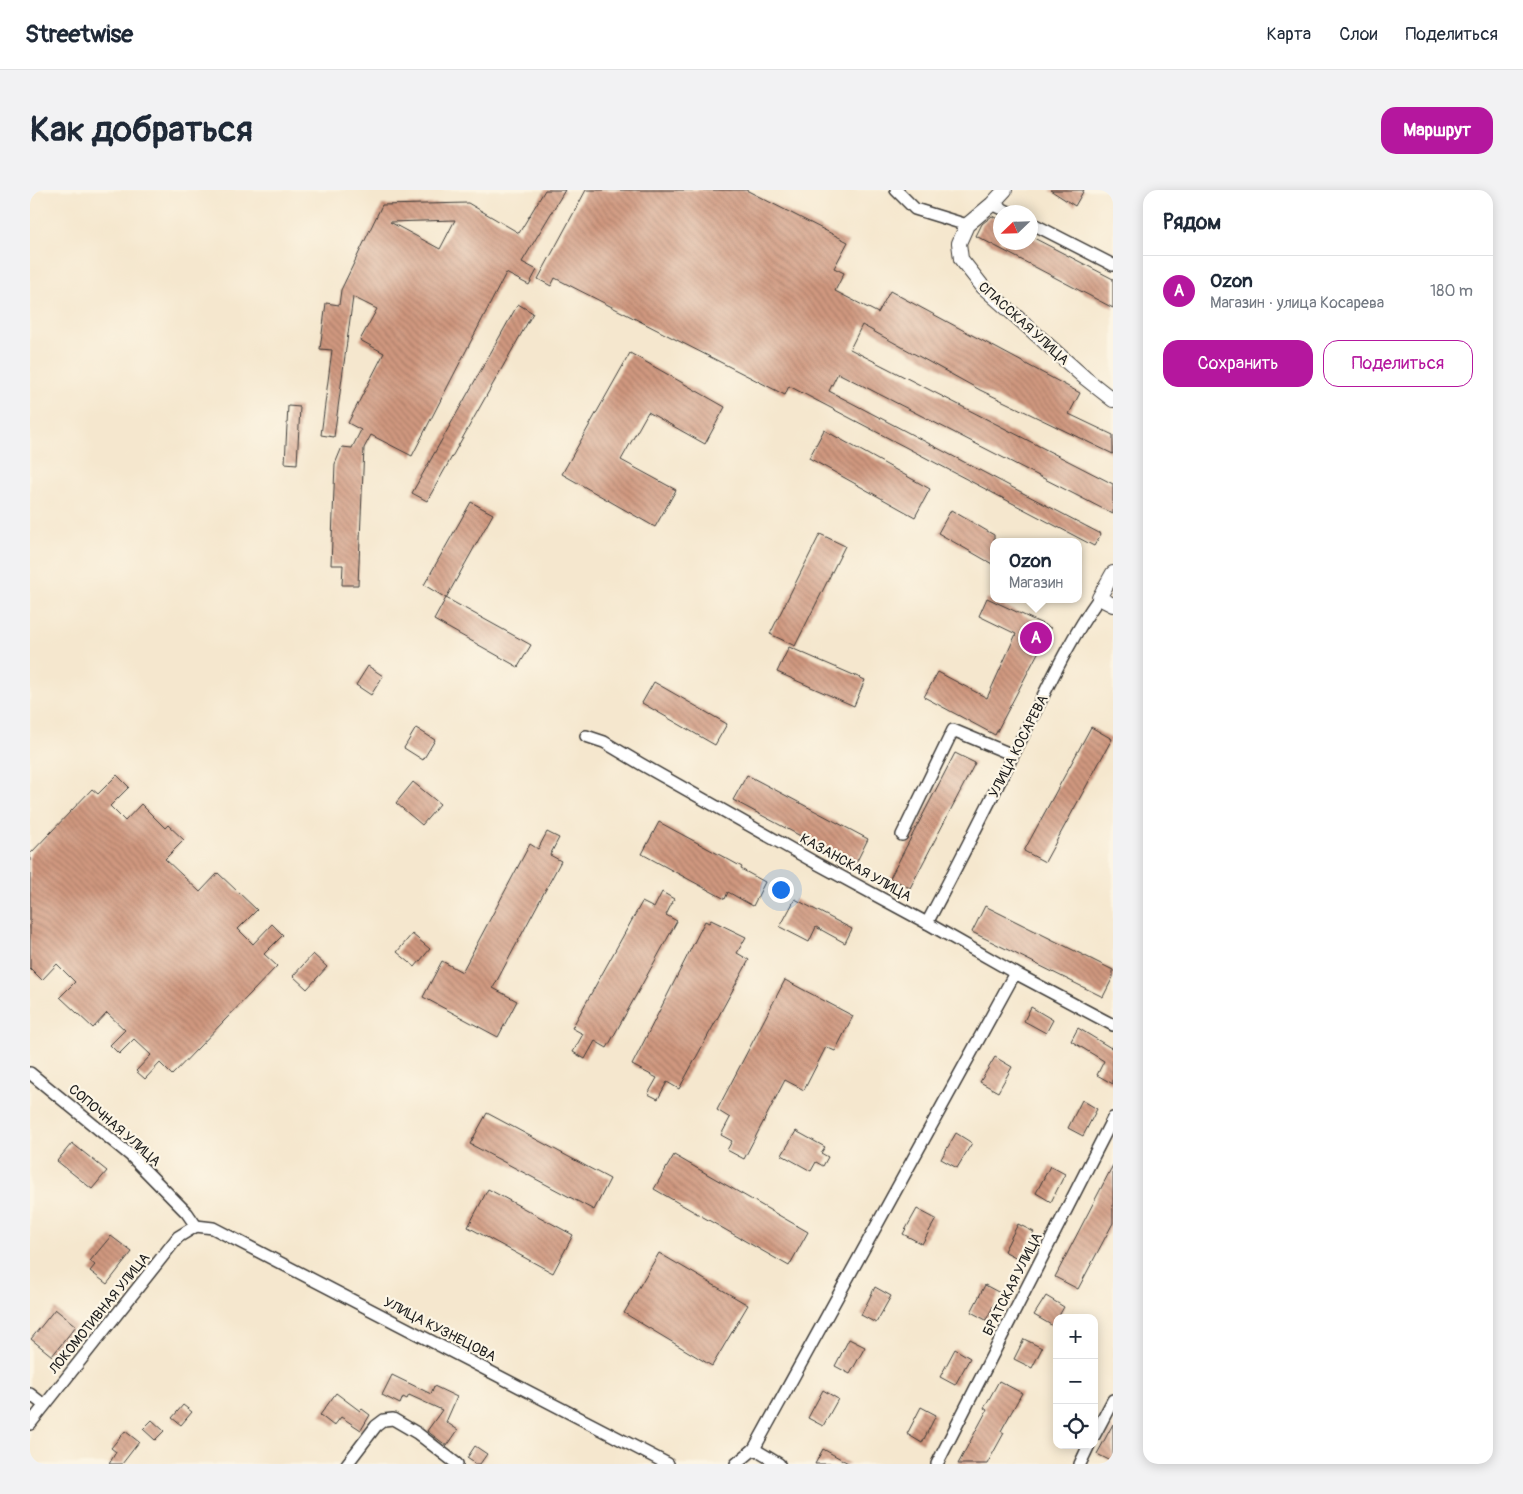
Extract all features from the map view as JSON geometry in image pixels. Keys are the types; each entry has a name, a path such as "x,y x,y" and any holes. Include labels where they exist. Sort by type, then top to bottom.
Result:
{"street":[{"path":"896,190 915,209 967,225 1005,190"},
{"name":"СПАССКАЯ УЛИЦА","path":"967,225 959,243 961,259 982,287 1085,378 1113,400"},
{"path":"1038,227 1112,261"},
{"name":"УЛИЦА КОСАРЕВА","path":"927,923 1082,622 1099,598 1113,573"},
{"path":"1099,598 1113,605"},
{"path":"902,835 953,730 1013,755"},
{"name":"КАЗАНСКАЯ УЛИЦА","path":"586,736 604,742 799,853 1113,1025"},
{"path":"736,1464 754,1449 1015,973"},
{"name":"СОПОЧНАЯ УЛИЦА","path":"30,1073 130,1155 187,1213 196,1226"},
{"name":"БРАТСКАЯ УЛИЦА","path":"937,1464 1113,1118"},
{"name":"ЛОКОМОТИВНАЯ УЛИЦА","path":"30,1424 178,1237 196,1226"},
{"name":"УЛИЦА КУЗНЕЦОВА","path":"196,1226 213,1228 668,1464"},
{"path":"30,1394 44,1406"},
{"path":"1098,1428 1113,1400"},
{"path":"347,1464 376,1426 384,1420 393,1420 417,1433 458,1464"},
{"path":"754,1449 779,1464"},
{"path":"1080,1464 1087,1449"}],"building":[{"path":"545,190 565,190 522,262 537,270 529,285 506,273 412,456 371,435 364,448 358,585 342,585 343,565 331,565 335,464 342,447 352,448 361,430 348,423 384,353 360,340 377,309 353,297 334,437 321,435 332,350 320,349 326,303 339,305 341,290 382,205 468,203 519,233","holes":["455,220 440,249 390,222"]},
{"path":"586,190 746,190 848,242 834,268 844,273 835,291 878,313 890,291 1080,393 1069,414 1113,435 1113,454 980,390 862,325 850,349 1113,484 1113,514 838,373 829,391 1101,534 1094,546 1082,538 789,386 785,395 555,278 551,286 538,279"},
{"path":"1050,190 1084,190 1075,206"},
{"path":"993,216 993,245 976,236 982,224"},
{"path":"1038,240 1113,279 1113,308 1003,250 1038,250"},
{"path":"518,304 533,313 427,501 412,493"},
{"path":"630,353 725,407 705,444 648,412 621,460 676,490 655,527 562,474"},
{"path":"288,406 300,407 297,464 285,463"},
{"path":"824,430 930,489 915,517 809,458"},
{"path":"471,502 493,514 446,598 424,585"},
{"path":"951,510 994,535 994,538 990,538 990,563 938,533"},
{"path":"820,534 845,546 795,646 770,634"},
{"path":"446,598 531,645 518,667 434,620"},
{"path":"987,598 990,599 990,603 998,603 1051,628 995,735 924,697 938,672 987,698 1016,634 979,616"},
{"path":"789,647 865,680 854,706 777,672"},
{"path":"368,666 383,676 371,695 356,685"},
{"path":"654,682 727,724 715,745 642,703"},
{"path":"1091,727 1112,739 1045,862 1024,851"},
{"path":"416,728 435,740 423,760 404,748"},
{"path":"955,753 975,763 910,888 890,878"},
{"path":"117,775 129,787 110,806 125,821 141,804 165,828 168,825 184,840 165,859 200,892 218,873 257,910 238,929 253,944 272,924 283,935 264,954 277,966 172,1075 160,1063 145,1079 136,1071 151,1055 134,1039 119,1054 110,1045 125,1030 107,1013 93,1028 60,997 75,982 57,964 42,980 30,968 30,854 92,789 98,794"},
{"path":"747,775 868,839 855,865 733,800"},
{"path":"413,782 440,804 422,825 396,803"},
{"path":"659,822 742,867 741,869 765,882 753,906 728,892 725,899 642,854"},
{"path":"547,832 559,838 550,855 561,861 493,988 517,1001 498,1037 423,997 442,961 462,972 530,844 538,849"},
{"path":"662,892 674,899 666,915 677,921 607,1048 595,1041 585,1059 573,1052 583,1034 572,1028 642,902 654,908"},
{"path":"795,899 852,929 845,943 816,927 809,942 780,927"},
{"path":"985,906 1113,970 1113,977 1103,997 972,932"},
{"path":"711,920 746,937 737,953 749,960 679,1089 667,1082 658,1099 648,1094 657,1078 632,1065 705,921 709,923"},
{"path":"412,934 430,949 415,967 397,952"},
{"path":"313,954 327,967 307,989 293,976"},
{"path":"785,980 853,1016 835,1051 826,1047 804,1090 785,1080 744,1159 727,1150 732,1141 721,1135 730,1118 717,1110"},
{"path":"1031,1007 1053,1020 1046,1033 1024,1021"},
{"path":"1078,1028 1111,1048 1113,1044 1113,1084 1097,1075 1104,1061 1071,1041"},
{"path":"995,1057 1012,1067 998,1092 980,1082"},
{"path":"1082,1100 1097,1109 1083,1136 1068,1128"},
{"path":"487,1113 610,1179 594,1210 470,1144"},
{"path":"796,1131 825,1147 821,1153 828,1157 823,1166 816,1162 811,1171 782,1155"},
{"path":"956,1133 972,1143 957,1168 941,1159"},
{"path":"72,1143 107,1171 92,1189 57,1161"},
{"path":"674,1155 808,1232 789,1266 654,1189"},
{"path":"1113,1165 1113,1223 1078,1289 1055,1277"},
{"path":"1050,1166 1065,1174 1051,1202 1036,1193"},
{"path":"488,1189 573,1235 553,1273 468,1227"},
{"path":"917,1209 936,1219 922,1244 903,1234"},
{"path":"1018,1224 1034,1232 1019,1259 1004,1251"},
{"path":"111,1236 132,1252 107,1284 90,1271 95,1265 90,1261"},
{"path":"659,1253 748,1305 712,1366 624,1313"},
{"path":"985,1285 1000,1293 986,1320 971,1312"},
{"path":"875,1287 891,1296 876,1323 861,1315"},
{"path":"1046,1296 1064,1307 1060,1314 1053,1314 1053,1326 1034,1315"},
{"path":"55,1309 76,1326 52,1356 31,1339"},
{"path":"849,1339 865,1347 850,1374 835,1366"},
{"path":"1024,1339 1042,1348 1032,1368 1014,1359"},
{"path":"955,1349 970,1358 955,1385 940,1377"},
{"path":"392,1375 431,1394 434,1386 457,1397 446,1422 458,1430 447,1446 427,1431 442,1410 409,1395 407,1399 403,1397 400,1404 382,1395"},
{"path":"999,1381 1022,1393 1001,1431 1004,1433 987,1464 958,1464 987,1410 984,1408"},
{"path":"823,1390 838,1399 823,1426 808,1418"},
{"path":"336,1393 360,1411 362,1409 370,1415 361,1430 341,1417 334,1426 320,1415"},
{"path":"183,1405 192,1412 181,1425 172,1418"},
{"path":"921,1407 936,1415 922,1443 907,1434"},
{"path":"152,1420 164,1431 155,1440 143,1429"},
{"path":"1113,1424 1113,1462 1097,1454"},
{"path":"125,1431 139,1442 122,1464 109,1464 116,1452 111,1448"},
{"path":"475,1446 487,1454 480,1464 476,1464 467,1458"},
{"path":"823,1449 850,1464 815,1464"}],"place":[{"name":"Ozon","path":"1036,638"}]}
